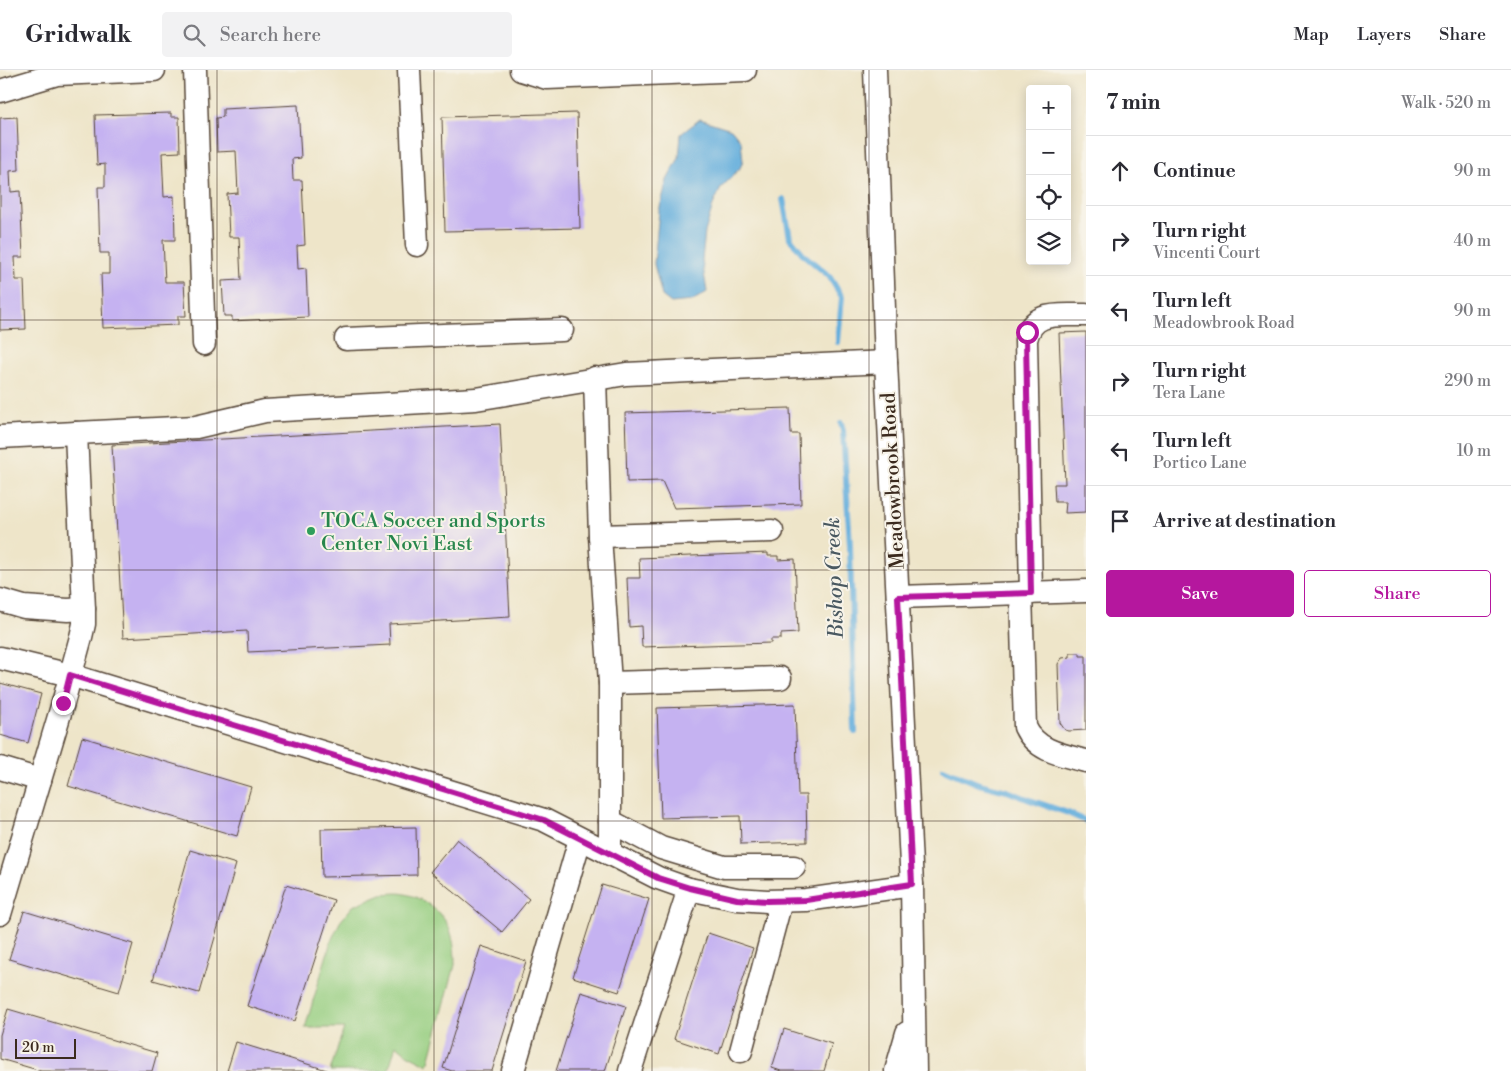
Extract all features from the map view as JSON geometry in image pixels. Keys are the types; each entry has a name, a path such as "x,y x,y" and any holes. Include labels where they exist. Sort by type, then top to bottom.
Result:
{"street":[{"path":"0,91 57,74 154,70"},
{"path":"195,70 204,344"},
{"path":"409,70 417,245"},
{"path":"521,70 546,78 745,70"},
{"name":"Meadowbrook Road","path":"875,70 886,362 912,884 915,1071"},
{"path":"1086,315 1040,318 1032,324 1027,332 1025,727 1029,735 1045,749 1086,761"},
{"path":"346,339 562,330"},
{"path":"0,437 196,427 265,411 476,399 626,374 886,362"},
{"path":"595,378 600,536 610,683 610,854"},
{"path":"0,914 63,703 84,624 76,433"},
{"path":"600,536 772,531"},
{"path":"898,597 1086,591"},
{"path":"0,600 24,607 68,610 84,609"},
{"path":"0,658 70,675 544,820 658,878 690,888 737,899 781,901 806,900 912,884"},
{"path":"610,683 780,678"},
{"path":"0,768 40,780"},
{"path":"610,822 660,848 724,867 794,867"},
{"path":"513,1071 580,839"},
{"path":"630,1071 690,888"},
{"path":"741,1051 781,901"},
{"path":"896,1071 914,1011"}],"green space":[{"path":"402,893 425,902 443,918 451,934 455,965 428,1065 407,1054 396,1045 388,1071 330,1071 344,1028 305,1028 331,941 340,922 353,906 381,894"}],"water":[{"path":"700,119 731,129 741,141 743,161 740,168 721,188 713,205 705,232 702,260 707,292 692,301 671,303 662,296 654,264 659,211 667,180 679,158 681,134"}],"building":[{"path":"298,105 301,158 292,159 293,180 302,180 305,245 297,246 298,269 306,268 308,317 232,321 232,316 224,316 222,281 241,280 239,237 229,237 227,194 238,193 236,151 217,152 216,118 223,117 223,109"},
{"path":"171,113 171,117 179,117 180,152 162,153 164,197 174,196 175,240 163,240 165,282 184,282 186,316 178,316 178,325 103,328 101,274 109,274 109,253 100,253 98,187 105,187 105,164 97,165 95,115"},
{"path":"577,113 580,228 445,231 442,117"},
{"path":"17,117 19,170 10,171 11,192 20,191 23,257 15,257 16,280 24,280 26,329 0,330 0,118"},
{"path":"1086,332 1086,512 1065,513 1066,502 1055,502 1054,484 1065,484 1059,333"},
{"path":"790,408 791,434 799,434 801,504 674,508 662,481 627,482 625,413"},
{"name":"TOCA Soccer and Sports Center Novi East","path":"500,424 510,617 389,624 390,645 248,652 247,631 123,638 112,445"},
{"path":"768,553 768,556 778,556 778,560 795,559 798,633 781,634 781,639 771,639 771,643 642,647 641,626 629,627 627,578 640,578 639,558"},
{"path":"1070,653 1080,653 1080,656 1086,656 1086,730 1065,730 1060,723 1058,664 1062,658 1070,657"},
{"path":"0,683 41,694 28,743 0,735"},
{"path":"795,704 798,795 806,795 807,842 741,844 740,816 661,818 657,708"},
{"path":"82,737 251,787 237,836 68,786"},
{"path":"416,827 417,875 322,877 321,829"},
{"path":"457,839 529,899 502,932 430,872"},
{"path":"190,850 236,864 199,993 153,980"},
{"path":"286,885 334,900 295,1021 247,1006"},
{"path":"602,885 649,899 619,992 573,977"},
{"path":"24,911 133,944 119,992 9,959"},
{"path":"708,933 753,948 719,1054 674,1039"},
{"path":"481,946 526,961 492,1071 452,1071 443,1068"},
{"path":"581,992 626,1006 605,1071 556,1071"},
{"path":"8,1009 157,1053 152,1071 41,1071 0,1059 0,1035"},
{"path":"784,1029 832,1044 824,1071 781,1071 772,1068"},
{"path":"236,1042 330,1071 227,1071"}],"waterway":[{"name":"Bishop Creek","path":"783,199 790,238 804,255 829,276 842,297 838,342"},
{"name":"Bishop Creek","path":"841,423 850,545 855,732"},
{"name":"Bishop Creek","path":"943,769 979,784 1007,791 1086,821"}],"place":[{"name":"TOCA Soccer and Sports Center Novi East","path":"311,531"}],"route":[{"path":"63,703 70,675 544,820 658,878 737,899 767,901 806,900 912,884 898,597 1031,593 1027,332"}]}
